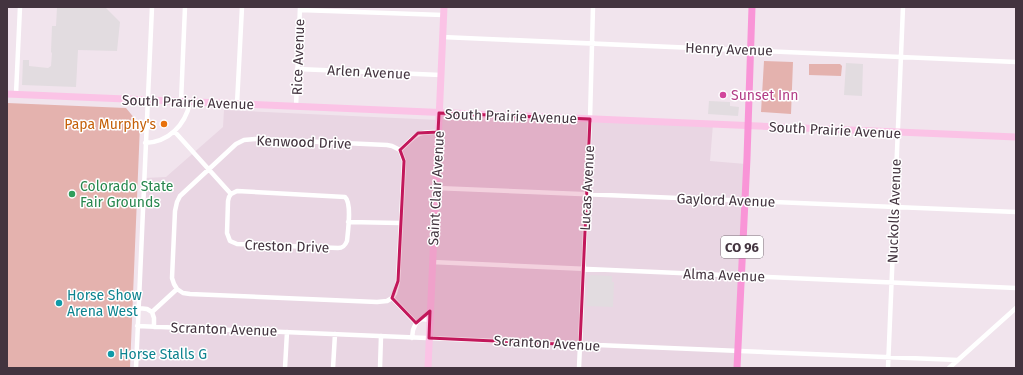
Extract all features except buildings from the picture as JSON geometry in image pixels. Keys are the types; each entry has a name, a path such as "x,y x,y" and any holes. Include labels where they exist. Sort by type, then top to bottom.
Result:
{"main road":[{"name":"Saint Clair Avenue","path":"428,368 444,7"},
{"name":"CO 96","path":"737,368 752,7"},
{"name":"South Prairie Avenue","path":"7,94 1016,137"}],"street":[{"path":"16,94 20,7"},
{"path":"136,368 152,7"},
{"path":"181,102 184,7"},
{"path":"237,104 242,7"},
{"name":"Lucas Avenue","path":"579,368 590,119 593,7"},
{"name":"Nuckolls Avenue","path":"888,368 903,7"},
{"path":"300,8 443,15"},
{"name":"Rice Avenue","path":"296,107 300,8"},
{"name":"Henry Avenue","path":"442,37 1016,62"},
{"name":"Arlen Avenue","path":"297,69 441,75"},
{"path":"145,143 162,140 175,132 185,117 190,102"},
{"path":"175,132 232,194"},
{"path":"152,312 177,289 183,293 190,294 369,302 382,302 392,298 398,281 404,161 400,150 418,134 438,132"},
{"name":"Kenwood Drive","path":"177,289 172,278 176,202 184,192 236,144 250,139 387,145 400,150"},
{"name":"Gaylord Avenue","path":"436,188 1016,212"},
{"name":"Creston Drive","path":"237,191 344,197 348,201 346,245 341,248 233,243 230,241 227,233 228,201 232,194 237,191"},
{"path":"348,222 400,223"},
{"name":"Alma Avenue","path":"432,262 1016,288"},
{"path":"392,298 416,323"},
{"path":"138,308 147,309 152,312 154,327"},
{"path":"949,368 1016,308"},
{"path":"412,338 416,323 422,319 430,320"},
{"name":"Scranton Avenue","path":"137,326 958,360"},
{"path":"285,368 287,332"},
{"path":"333,368 335,334"},
{"path":"380,368 381,336"}],"highlighted area":[{"path":"439,113 590,119 580,345 429,338 430,311 416,323 392,298 398,281 404,161 400,150 418,133 438,132"}],"shaded area":[{"path":"57,7 105,7 120,22 117,51 78,50 76,87 22,85 23,60 29,60 29,66 48,68 51,66 52,26 56,26"},
{"path":"764,61 793,62 791,114 761,112"},
{"path":"846,63 863,64 862,96 844,95"},
{"path":"809,64 840,64 842,66 841,76 809,75"},
{"path":"709,101 730,102 730,106 739,107 738,116 708,114"},
{"name":"Colorado State Fair Grounds","path":"7,103 126,108 140,125 130,368 7,368"},
{"path":"224,110 439,120 590,119 713,124 710,161 746,164 737,368 136,368 137,326 154,327 152,312 138,308 144,178 166,177 223,127","holes":["419,320 430,320 429,338 412,337"]},
{"path":"591,275 612,276 612,282 614,282 613,307 587,306 588,278"}],"place":[{"name":"Sunset Inn","path":"723,95"},
{"name":"Papa Murphy's","path":"164,124"},
{"name":"Colorado State Fair Grounds","path":"72,194"},
{"name":"Horse Show Arena West","path":"59,303"},
{"name":"Horse Stalls G","path":"111,354"}]}
